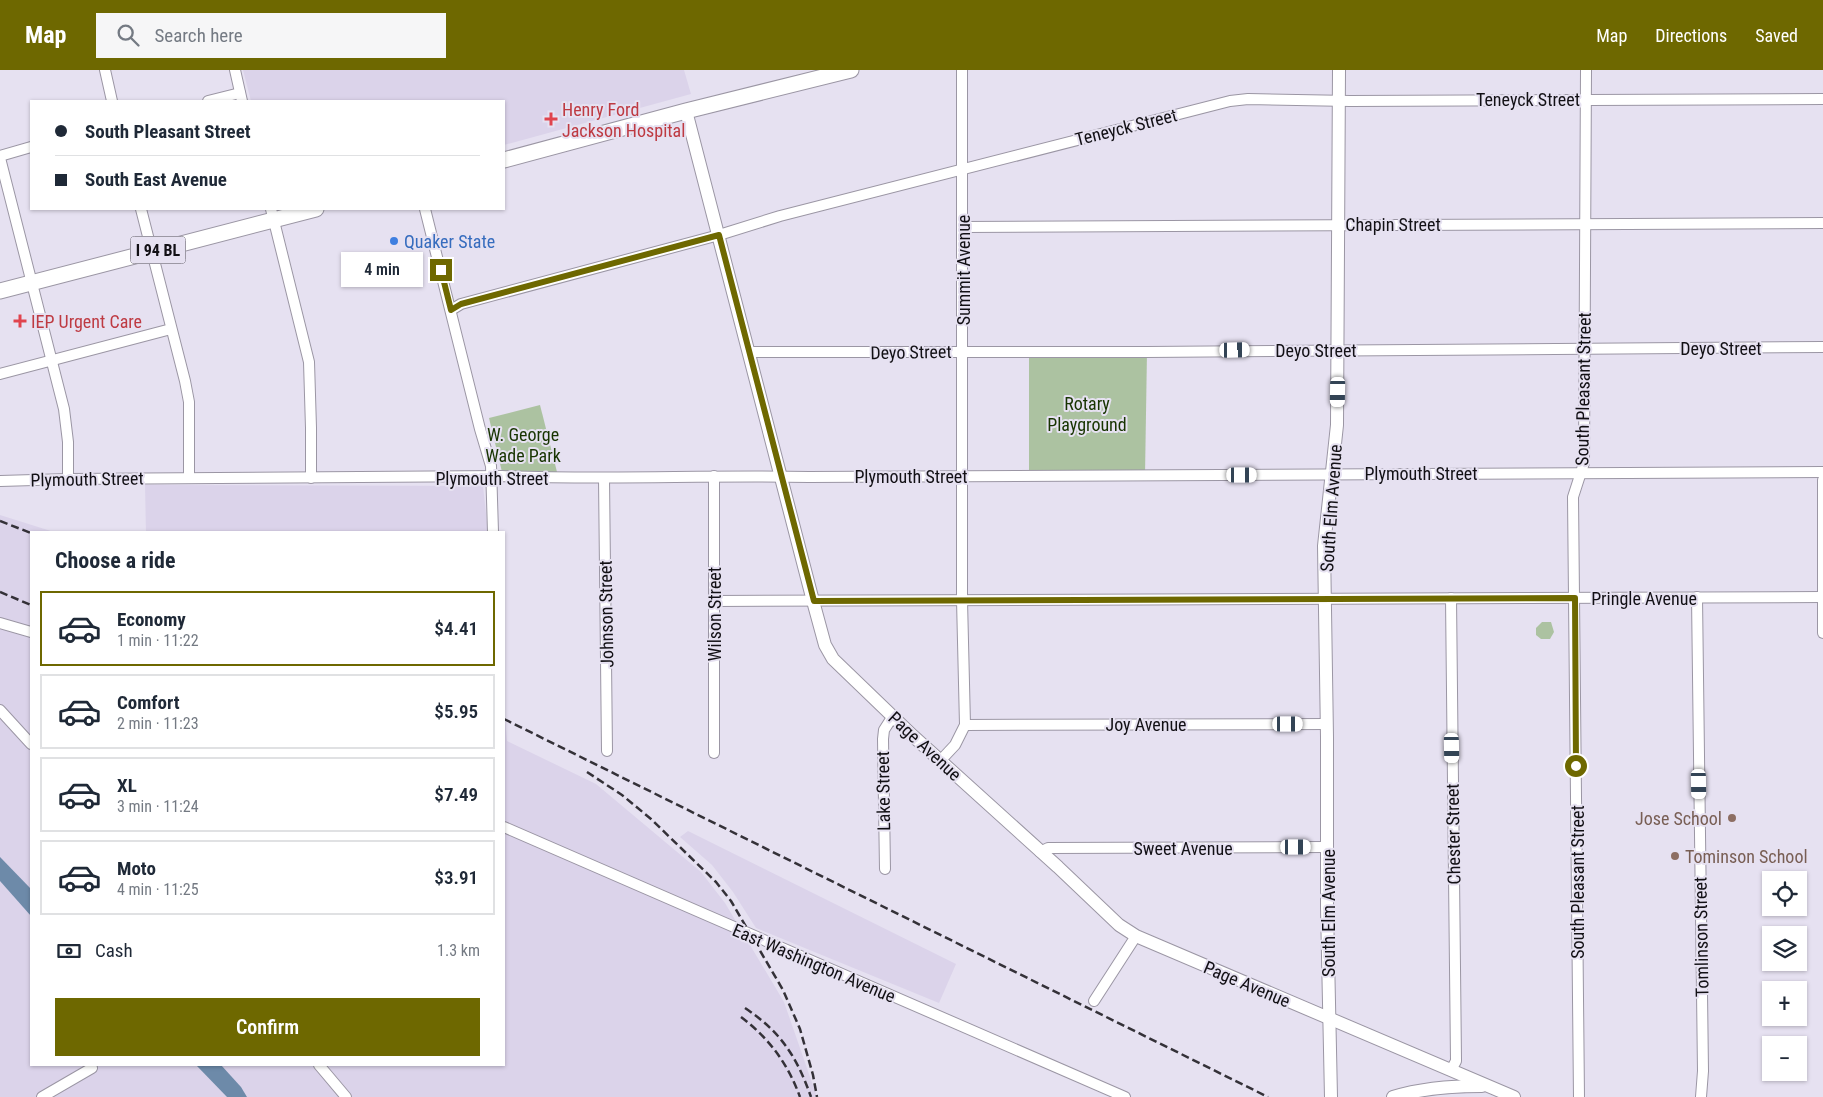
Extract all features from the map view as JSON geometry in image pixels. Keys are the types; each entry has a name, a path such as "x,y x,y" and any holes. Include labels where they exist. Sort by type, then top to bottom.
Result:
{"main road":[{"path":"505,160 686,111 851,70"},
{"name":"I 94 BL","path":"0,291 152,252 272,214 307,210"}],"street":[{"path":"104,70 112,100"},
{"path":"216,100 241,97 234,70"},
{"name":"Summit Avenue","path":"940,761 955,745 965,725 962,600 962,70"},
{"name":"South Elm Avenue","path":"1331,1097 1325,536 1337,425 1339,70"},
{"name":"South Pleasant Street","path":"1579,1097 1573,497 1584,463 1586,70"},
{"name":"Teneyck Street","path":"451,310 461,304 719,235 800,211 1230,101 1248,99 1339,101 1823,99"},
{"name":"Page Avenue","path":"686,111 825,644 833,658 940,761 1058,867 1119,925 1136,936 1514,1097"},
{"path":"30,147 0,157 64,409 68,433 68,479"},
{"path":"141,210 189,402 189,478"},
{"path":"426,210 480,428 492,466 492,531"},
{"path":"272,214 309,362 311,478"},
{"name":"Chapin Street","path":"963,227 1823,223"},
{"path":"0,374 171,329"},
{"name":"Deyo Street","path":"749,352 1823,347"},
{"name":"Plymouth Street","path":"0,481 189,478 665,478 714,476 1823,472"},
{"name":"Wilson Street","path":"714,476 714,753"},
{"name":"Johnson Street","path":"604,478 607,751"},
{"path":"1823,480 1823,634"},
{"name":"Tomlinson Street","path":"1697,597 1703,1071 1701,1097"},
{"name":"Pringle Avenue","path":"714,601 1823,597"},
{"name":"Chester Street","path":"1451,598 1456,1061 1451,1070"},
{"path":"0,623 30,632"},
{"path":"0,710 30,743"},
{"name":"Lake Street","path":"884,869 883,739 884,730 893,716"},
{"name":"Joy Avenue","path":"965,725 1327,724"},
{"name":"East Washington Avenue","path":"505,827 1125,1097"},
{"name":"Sweet Avenue","path":"1040,852 1048,848 1328,847"},
{"path":"1094,1001 1136,936"},
{"path":"320,1066 346,1097"},
{"path":"42,1097 92,1068"},
{"path":"1393,1097 1453,1086 1488,1086"}],"shaded area":[{"name":"Henry Ford Jackson Hospital","path":"243,70 684,70 691,94 505,145 505,100 251,100"},
{"path":"145,485 483,486 488,531 146,531"},
{"path":"0,515 51,531 30,531 30,1066 505,1066 505,718 507,741 596,784 701,872 725,903 784,1002 817,1097 0,1097"},
{"path":"688,831 956,964 939,1003 756,928 733,892 712,865 680,837"}],"green space":[{"name":"Rotary Playground","path":"1029,352 1147,352 1145,475 1029,476"},
{"name":"W. George Wade Park","path":"540,405 557,472 502,472 489,418"},
{"path":"1542,622 1551,622 1554,632 1550,639 1541,639 1536,635 1536,628"}],"water":[{"path":"0,857 30,888 30,915 0,881"},
{"path":"197,1066 222,1066 241,1087 247,1097 227,1097"}],"railway":[{"path":"0,521 30,533"},
{"path":"0,592 30,605"},
{"path":"505,719 1268,1097"},
{"path":"587,772 622,795 651,819 716,882 731,901 783,990 800,1029 817,1097"},
{"path":"745,1008 769,1026 786,1046 800,1070 811,1097"},
{"path":"741,1017 776,1052 790,1074 800,1097"}],"place":[{"name":"Henry Ford Jackson Hospital","path":"551,119"},
{"name":"Quaker State","path":"394,241"},
{"name":"IEP Urgent Care","path":"20,321"},
{"name":"Jose School","path":"1732,818"},
{"name":"Tominson School","path":"1675,856"}],"route":[{"path":"441,270 451,310 461,304 719,235 814,601 1575,598 1576,766"}]}
